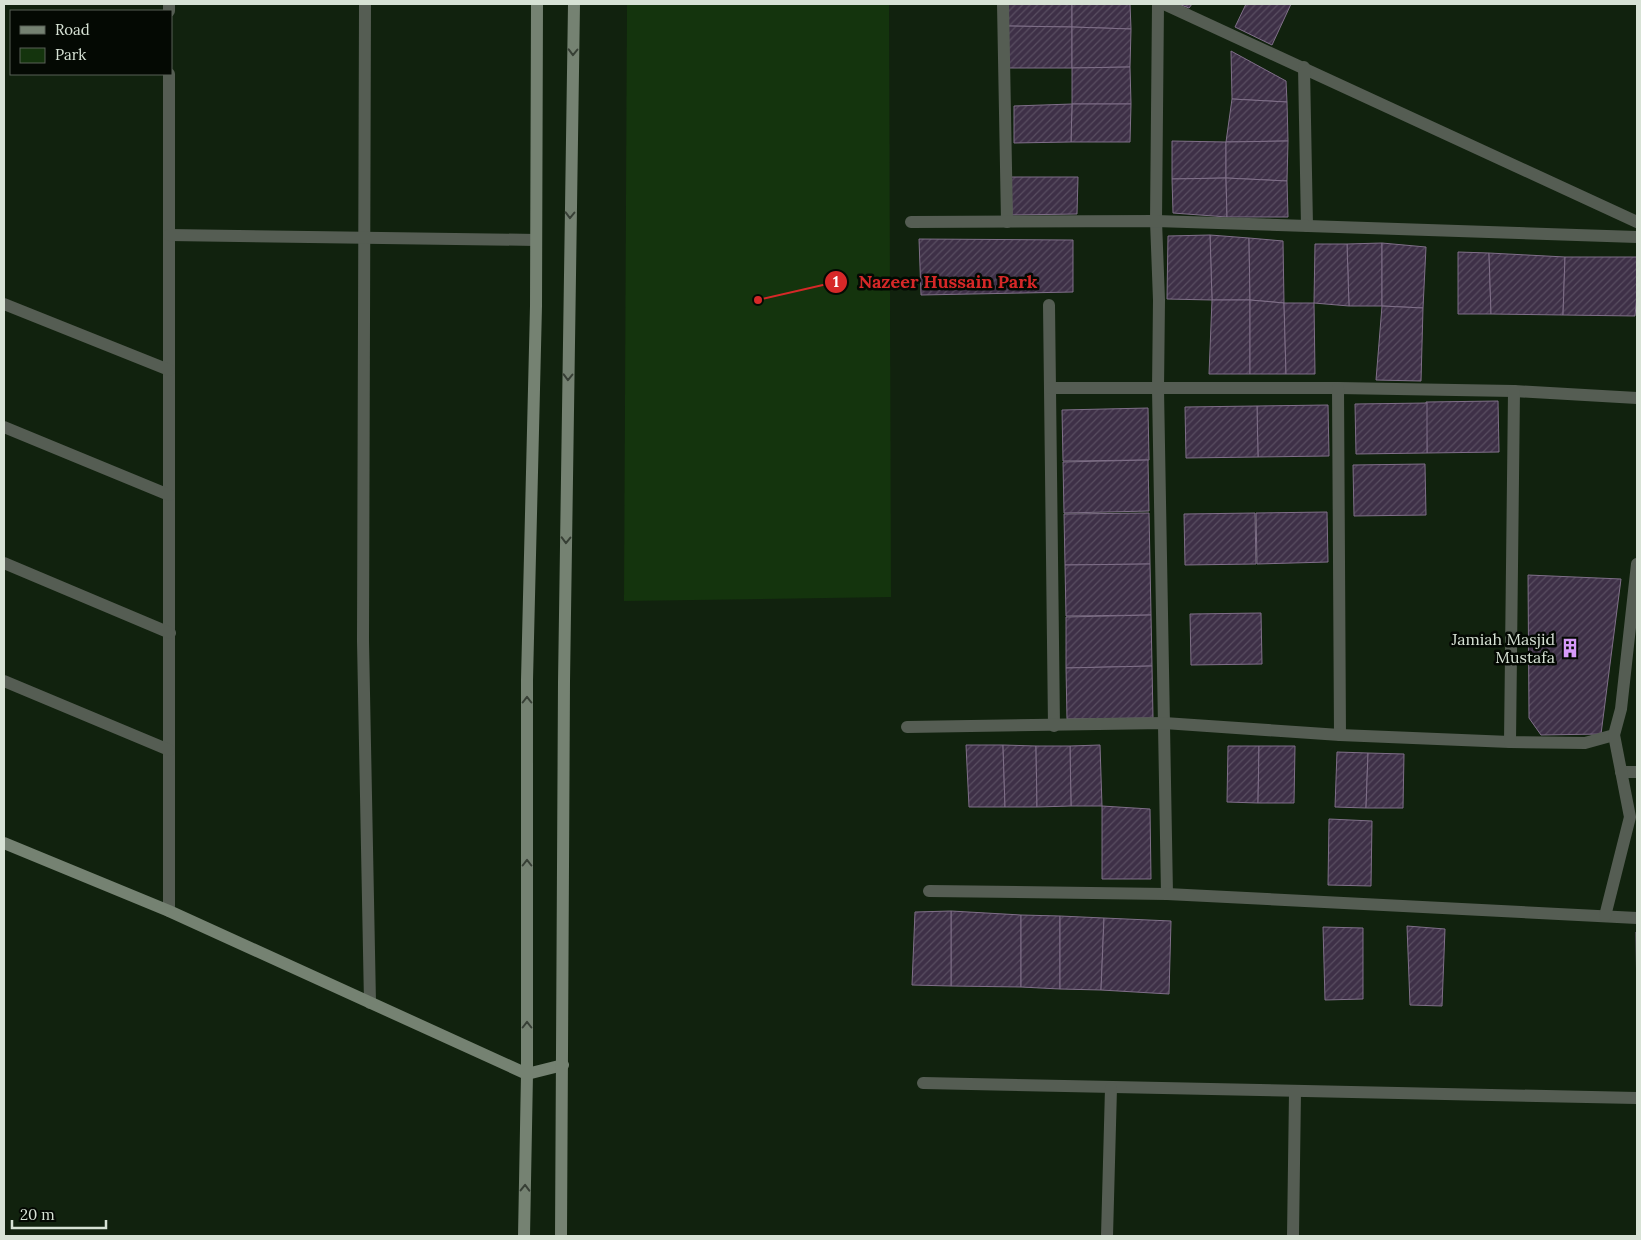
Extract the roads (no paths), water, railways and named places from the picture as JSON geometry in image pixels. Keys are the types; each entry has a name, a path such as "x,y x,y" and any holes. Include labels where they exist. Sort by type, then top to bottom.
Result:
{"main road":[{"path":"524,1236 527,1074 527,680 536,240 537,4"},
{"path":"561,1236 564,682 574,4"},
{"path":"4,842 170,911 527,1074 563,1065"}],"street":[{"path":"365,4 363,641 370,1003"},
{"path":"1003,4 1006,222"},
{"path":"1158,4 1156,220 1159,300 1158,389 1167,894"},
{"path":"1164,4 1637,222"},
{"path":"1304,67 1306,226"},
{"path":"169,75 170,911"},
{"path":"911,222 1156,220 1637,237"},
{"path":"169,235 536,240"},
{"path":"4,304 169,370"},
{"path":"1049,305 1054,726"},
{"path":"1050,388 1338,388 1514,391 1637,398"},
{"path":"1338,388 1340,734"},
{"path":"1510,742 1514,391"},
{"path":"4,428 169,495"},
{"path":"4,563 170,633"},
{"path":"1605,916 1630,817 1614,736 1622,709 1637,564"},
{"path":"4,681 170,750"},
{"path":"907,727 1164,723 1340,734 1510,742 1584,743 1614,736"},
{"path":"1621,772 1637,772"},
{"path":"929,891 1167,894 1637,918"},
{"path":"924,1083 1637,1098"},
{"path":"1107,1236 1111,1088"},
{"path":"1293,1236 1295,1092"}],"place":[{"name":"Nazeer Hussain Park","path":"758,300"},
{"name":"Jamiah Masjid Mustafa","path":"1570,648"}]}
